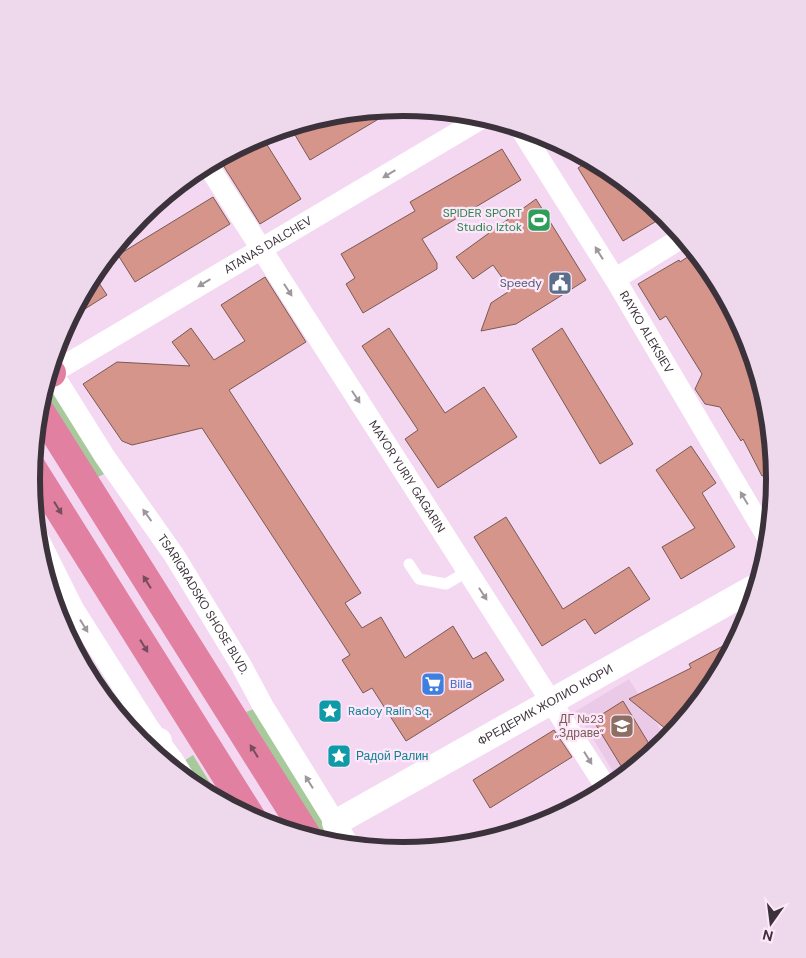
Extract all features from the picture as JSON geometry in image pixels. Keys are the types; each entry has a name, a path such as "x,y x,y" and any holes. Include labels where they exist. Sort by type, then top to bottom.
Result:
{"highway":[{"path":"45,419 302,828"},
{"path":"40,480 244,806"}],"street":[{"name":"ATANAS DALCHEV","path":"57,367 474,123"},
{"name":"RAYKO ALEKSIEV","path":"526,137 615,279 763,529"},
{"name":"MAYOR YURIY GAGARIN","path":"211,171 603,782"},
{"path":"615,279 677,241"},
{"name":"TSARIGRADSKO SHOSE BLVD.","path":"55,377 105,457 174,555 241,665 263,706 344,837"},
{"path":"49,561 73,608 149,728 152,742"},
{"name":"ФРЕДЕРИК ЖОЛИО КЮРИ","path":"335,824 749,591"}],"lane":[{"path":"409,564 419,578 446,584 468,572"}],"shaded area":[{"name":"ДГ №23 „Здраве“","path":"629,679 663,733 615,774 576,711"}],"green space":[{"path":"51,388 104,474 96,478 49,400"},
{"path":"254,709 333,835 320,832 246,712"},
{"path":"193,755 213,788 192,775 184,761"}],"building":[{"path":"382,117 310,160 294,133 332,123"},
{"path":"266,143 301,199 260,224 223,165 244,152"},
{"path":"502,149 521,180 422,239 437,263 437,269 363,313 346,284 355,278 341,254 415,211 410,202"},
{"path":"583,165 605,177 658,220 623,241 578,168"},
{"path":"213,197 230,224 135,282 118,255"},
{"path":"536,199 586,280 516,324 481,331 491,303 511,290 493,265 473,279 456,257"},
{"path":"689,256 705,277 707,280 705,281 732,326 747,362 754,385 763,432 766,474 762,476 743,439 741,441 720,407 705,404 695,389 702,374 666,316 660,320 638,284 679,260 680,262"},
{"path":"265,277 306,342 229,390 361,593 345,603 362,628 381,617 405,658 453,626 473,659 486,652 504,680 406,741 372,688 363,693 342,660 350,655 202,428 132,445 122,441 83,384 117,362 190,366 172,342 191,328 214,360 245,341 221,305"},
{"path":"98,282 107,295 81,312"},
{"path":"389,328 445,413 484,387 517,437 438,488 405,439 418,430 362,346"},
{"path":"562,328 633,444 600,464 532,349"},
{"path":"691,446 716,483 702,493 735,547 681,579 662,547 695,528 656,470"},
{"path":"506,517 563,609 629,567 650,599 595,634 585,619 542,646 474,537"},
{"path":"727,644 705,681 666,729 629,699 691,668 689,664"},
{"path":"623,701 650,745 622,768 593,720"},
{"path":"554,730 572,757 490,808 473,780"}],"place":[{"name":"SPIDER SPORT Studio Iztok","path":"539,220"},
{"name":"Speedy","path":"560,283"},
{"name":"Billa","path":"433,684"},
{"name":"Radoy Ralin Sq.","path":"330,711"},
{"name":"ДГ №23 „Здраве“","path":"622,726"},
{"name":"Радой Ралин","path":"339,756"}]}
